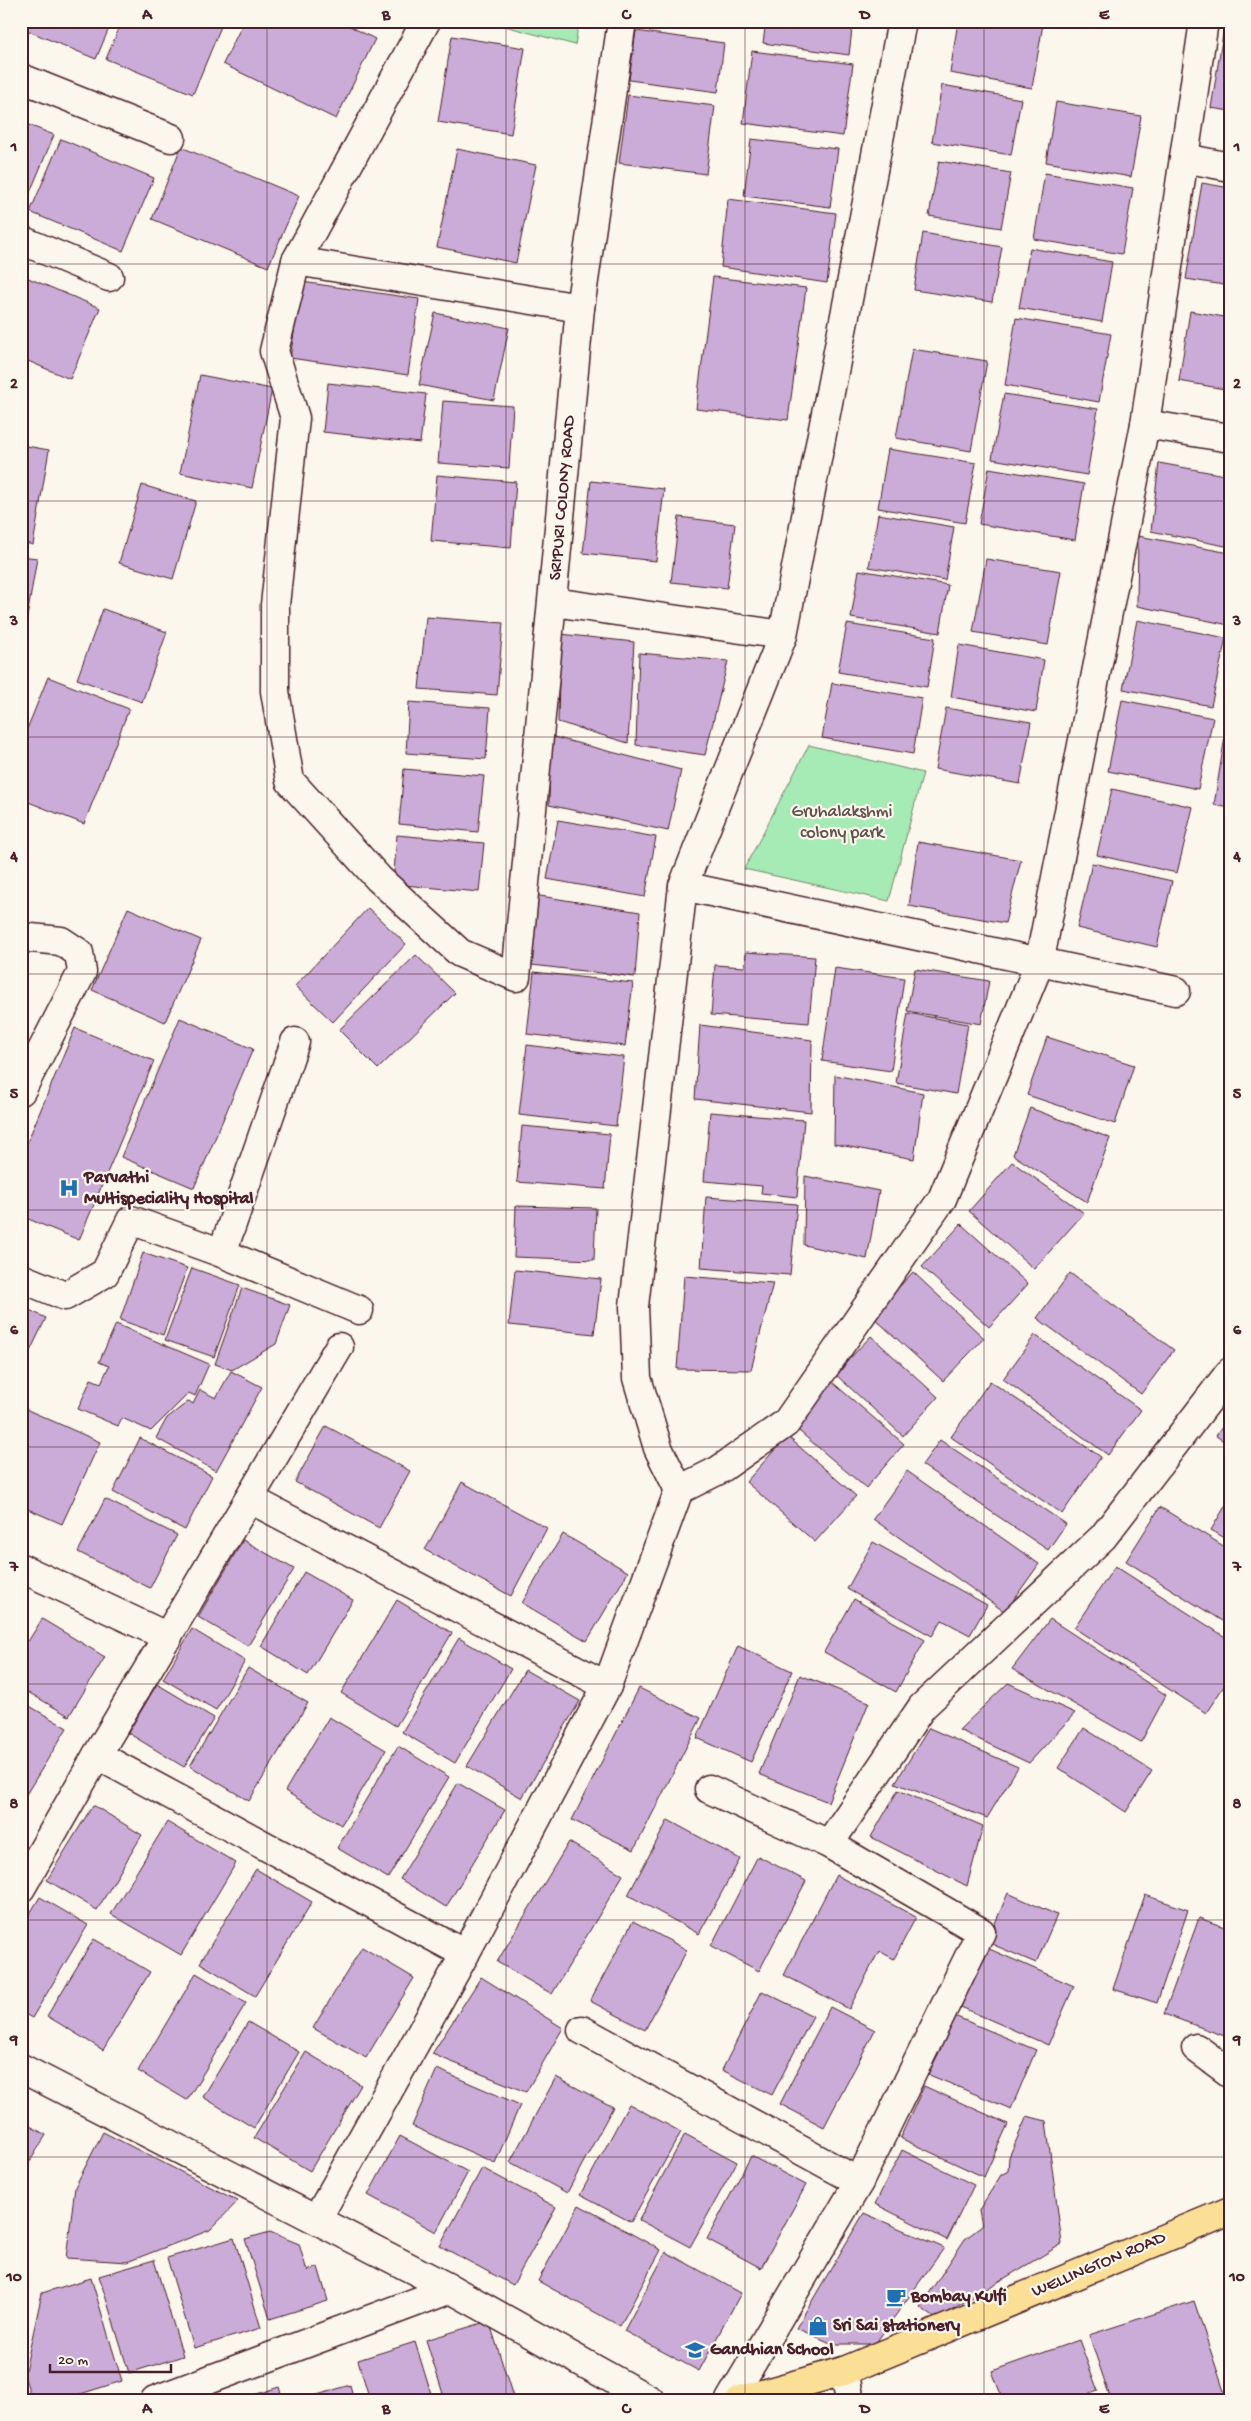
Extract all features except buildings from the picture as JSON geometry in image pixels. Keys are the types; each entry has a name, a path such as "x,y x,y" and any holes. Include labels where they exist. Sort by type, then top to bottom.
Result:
{"main road":[{"name":"WELLINGTON ROAD","path":"742,2400 844,2371 1230,2211"}],"street":[{"path":"426,21 296,261 580,308"},
{"name":"SRIPURI COLONY ROAD","path":"296,261 274,351 295,418 275,605 275,691 290,781 379,879 460,953 516,977 580,308 622,21"},
{"path":"679,1490 658,1448 637,1378 634,1306 683,886 783,635 902,21"},
{"path":"317,2219 465,1954 607,1686 679,1490 719,1470 786,1423 942,1199 1039,964 1145,424 1204,21"},
{"path":"21,78 171,138"},
{"path":"1184,158 1230,167"},
{"path":"21,240 109,277"},
{"path":"1145,424 1230,438"},
{"path":"553,602 783,635"},
{"path":"683,886 1176,992"},
{"path":"21,937 61,941 79,952 82,972 21,1091"},
{"path":"222,1253 295,1042"},
{"path":"21,1278 65,1296 106,1273 131,1220 222,1253 359,1310"},
{"path":"21,1888 97,1755 250,1500 339,1347"},
{"path":"829,1844 922,1707 1103,1537 1230,1372"},
{"path":"250,1500 607,1686"},
{"path":"21,1568 168,1637"},
{"path":"97,1755 465,1954"},
{"path":"709,1789 829,1844 981,1932 859,2182 730,2400"},
{"path":"582,2030 859,2182"},
{"path":"1196,2048 1230,2073"},
{"path":"21,2068 451,2289 650,2400"},
{"path":"155,2400 451,2289"},
{"path":"844,2371 850,2400"}],"green space":[{"path":"486,21 579,21 575,45"},
{"name":"Gruhalakshmi colony park","path":"809,745 923,773 889,901 744,869"}],"place":[{"name":"Parvathi Multispeciality Hospital","path":"69,1188"},
{"name":"Bombay Kulfi","path":"896,2297"},
{"name":"Sri Sai stationery","path":"818,2326"},
{"name":"Gandhian School","path":"695,2350"}]}
